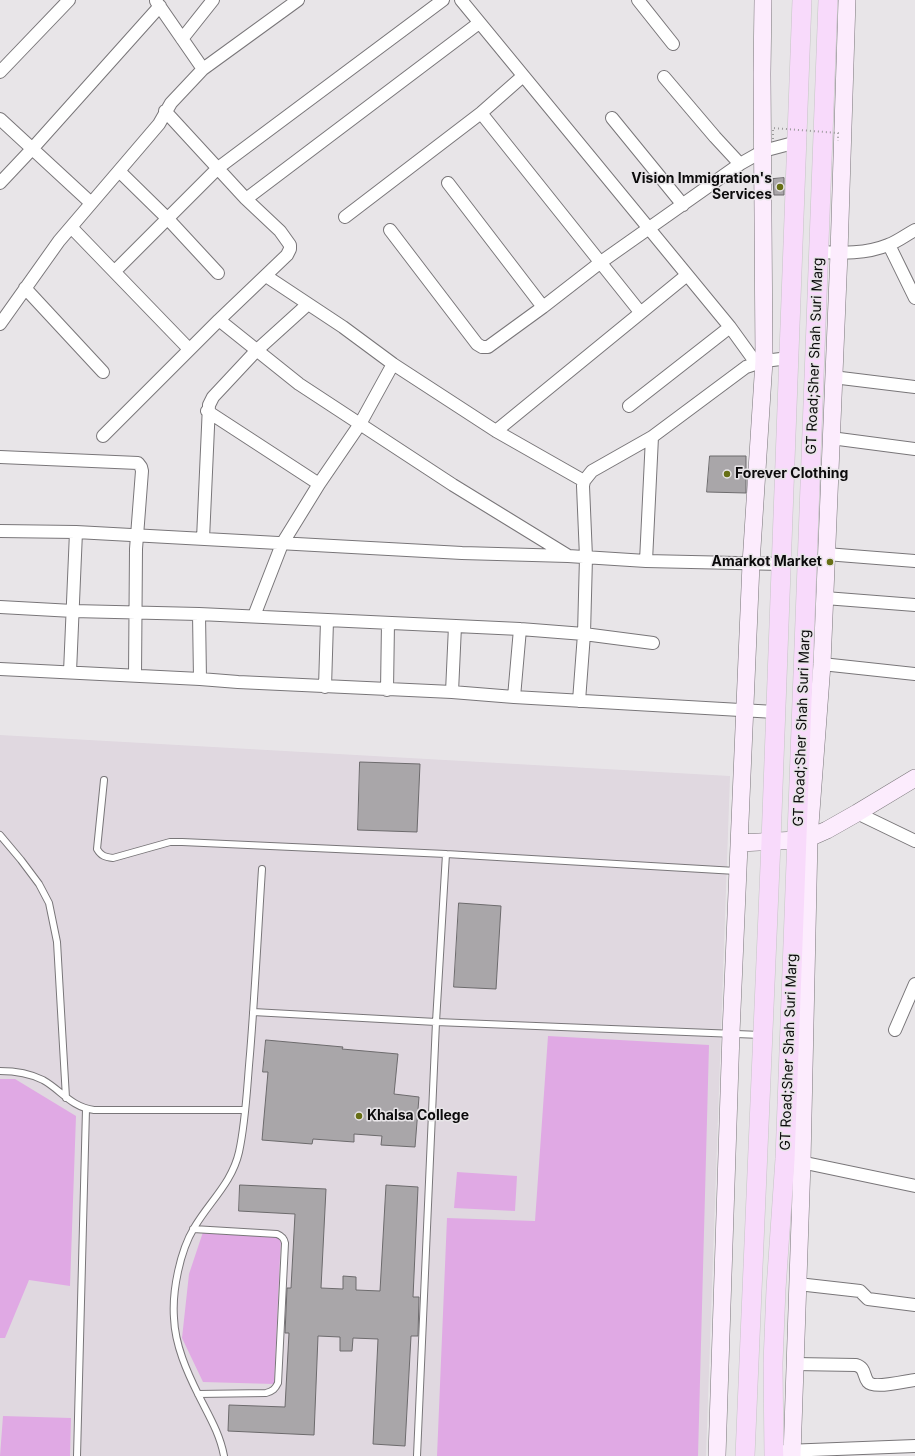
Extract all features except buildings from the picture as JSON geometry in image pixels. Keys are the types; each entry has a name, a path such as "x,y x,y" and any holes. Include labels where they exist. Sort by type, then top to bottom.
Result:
{"main road":[{"path":"717,1456 731,1033 768,145 763,0"},
{"name":"GT Road;Sher Shah Suri Marg","path":"745,1456 771,842 802,0"},
{"name":"GT Road;Sher Shah Suri Marg","path":"774,1454 773,1364 776,1304 793,1161 803,839 811,440 820,252 828,0"},
{"path":"803,839 822,664 839,253 847,0"},
{"path":"740,843 803,839 827,830 857,814 915,778"},
{"path":"793,1161 798,1284 793,1453"}],"street":[{"path":"0,72 69,0"},
{"path":"182,39 213,0"},
{"path":"0,324 59,241 159,124 171,103 203,69 298,0"},
{"path":"115,271 218,168 443,0"},
{"path":"461,0 760,362"},
{"path":"638,0 673,44"},
{"path":"0,183 32,149 158,3 203,69"},
{"path":"246,199 480,23"},
{"path":"345,217 481,113 523,76"},
{"path":"664,77 740,164"},
{"path":"103,436 218,320 287,255 290,249 290,245 280,231 246,199 165,112"},
{"path":"481,113 640,312"},
{"path":"612,118 683,205"},
{"path":"0,119 91,204"},
{"path":"390,230 479,346 488,347 601,262 768,145 797,142"},
{"path":"119,171 168,219 218,273"},
{"path":"448,183 543,307"},
{"path":"71,226 189,349"},
{"path":"820,252 839,253 874,250 889,245 915,230"},
{"path":"889,245 915,298"},
{"path":"496,431 687,274"},
{"path":"266,276 343,327 393,364 496,431 584,481"},
{"path":"25,288 103,372"},
{"path":"203,539 207,411 213,397 256,351 308,304"},
{"path":"218,320 299,384 453,485 568,556"},
{"path":"629,406 730,327"},
{"path":"579,701 584,634 586,557 584,481 592,471 652,437 742,371 760,362 789,358"},
{"path":"254,616 282,544 319,484 360,424 393,364"},
{"path":"833,377 915,387"},
{"path":"207,411 319,484"},
{"path":"646,561 652,437"},
{"path":"831,438 915,449"},
{"path":"0,457 138,463 141,467 142,471 137,536 135,675"},
{"path":"0,531 76,532 282,544 462,553 568,556 646,561 781,564"},
{"path":"70,672 76,532"},
{"path":"826,554 915,561"},
{"path":"825,598 915,605"},
{"path":"0,607 73,611 254,616 327,621 388,622 520,629 584,634 653,643"},
{"path":"199,614 200,679"},
{"path":"325,687 327,621"},
{"path":"387,690 388,622"},
{"path":"452,692 455,626"},
{"path":"514,697 520,629"},
{"path":"822,664 915,674"},
{"path":"0,668 325,687 452,692 775,712"},
{"path":"857,814 915,841"},
{"path":"895,1030 915,984"},
{"path":"793,1161 915,1186"},
{"path":"798,1284 860,1291 868,1299 915,1305"},
{"path":"795,1364 860,1366 863,1369 868,1382 872,1385 915,1380"},
{"path":"774,1454 915,1446"}],"lane":[{"path":"104,780 97,849 103,856 113,858 170,842 446,854 738,871"},
{"path":"0,835 39,884 49,903 56,942 66,1098"},
{"path":"417,1456 436,1022 446,854"},
{"path":"224,1456 215,1428 198,1394 176,1336 174,1294 184,1251 193,1229 227,1182 239,1153 245,1110 253,1012 262,869"},
{"path":"253,1012 436,1022 763,1035"},
{"path":"0,1070 14,1070 43,1080 77,1106 86,1109 245,1110"},
{"path":"77,1456 86,1109"},
{"path":"193,1229 277,1234 284,1239 285,1243 278,1382 276,1389 272,1392 198,1394"}],"path":[{"path":"768,145 773,128 838,133 838,141"}],"shaded area":[{"name":"Khalsa College","path":"0,735 730,776 706,1456 0,1456"},
{"path":"548,1036 709,1045 698,1456 437,1456 447,1218 535,1221"},
{"path":"0,1079 15,1079 76,1116 70,1286 29,1280 5,1338 0,1338"},
{"path":"457,1172 517,1176 515,1211 454,1208"},
{"path":"203,1232 281,1237 274,1384 203,1382 182,1338 189,1274"},
{"path":"3,1416 71,1418 70,1456 0,1456"}],"place":[{"name":"Vision Immigration's Services","path":"780,187"},
{"name":"Forever Clothing","path":"727,474"},
{"name":"Amarkot Market","path":"830,562"},
{"name":"Khalsa College","path":"359,1116"}]}
